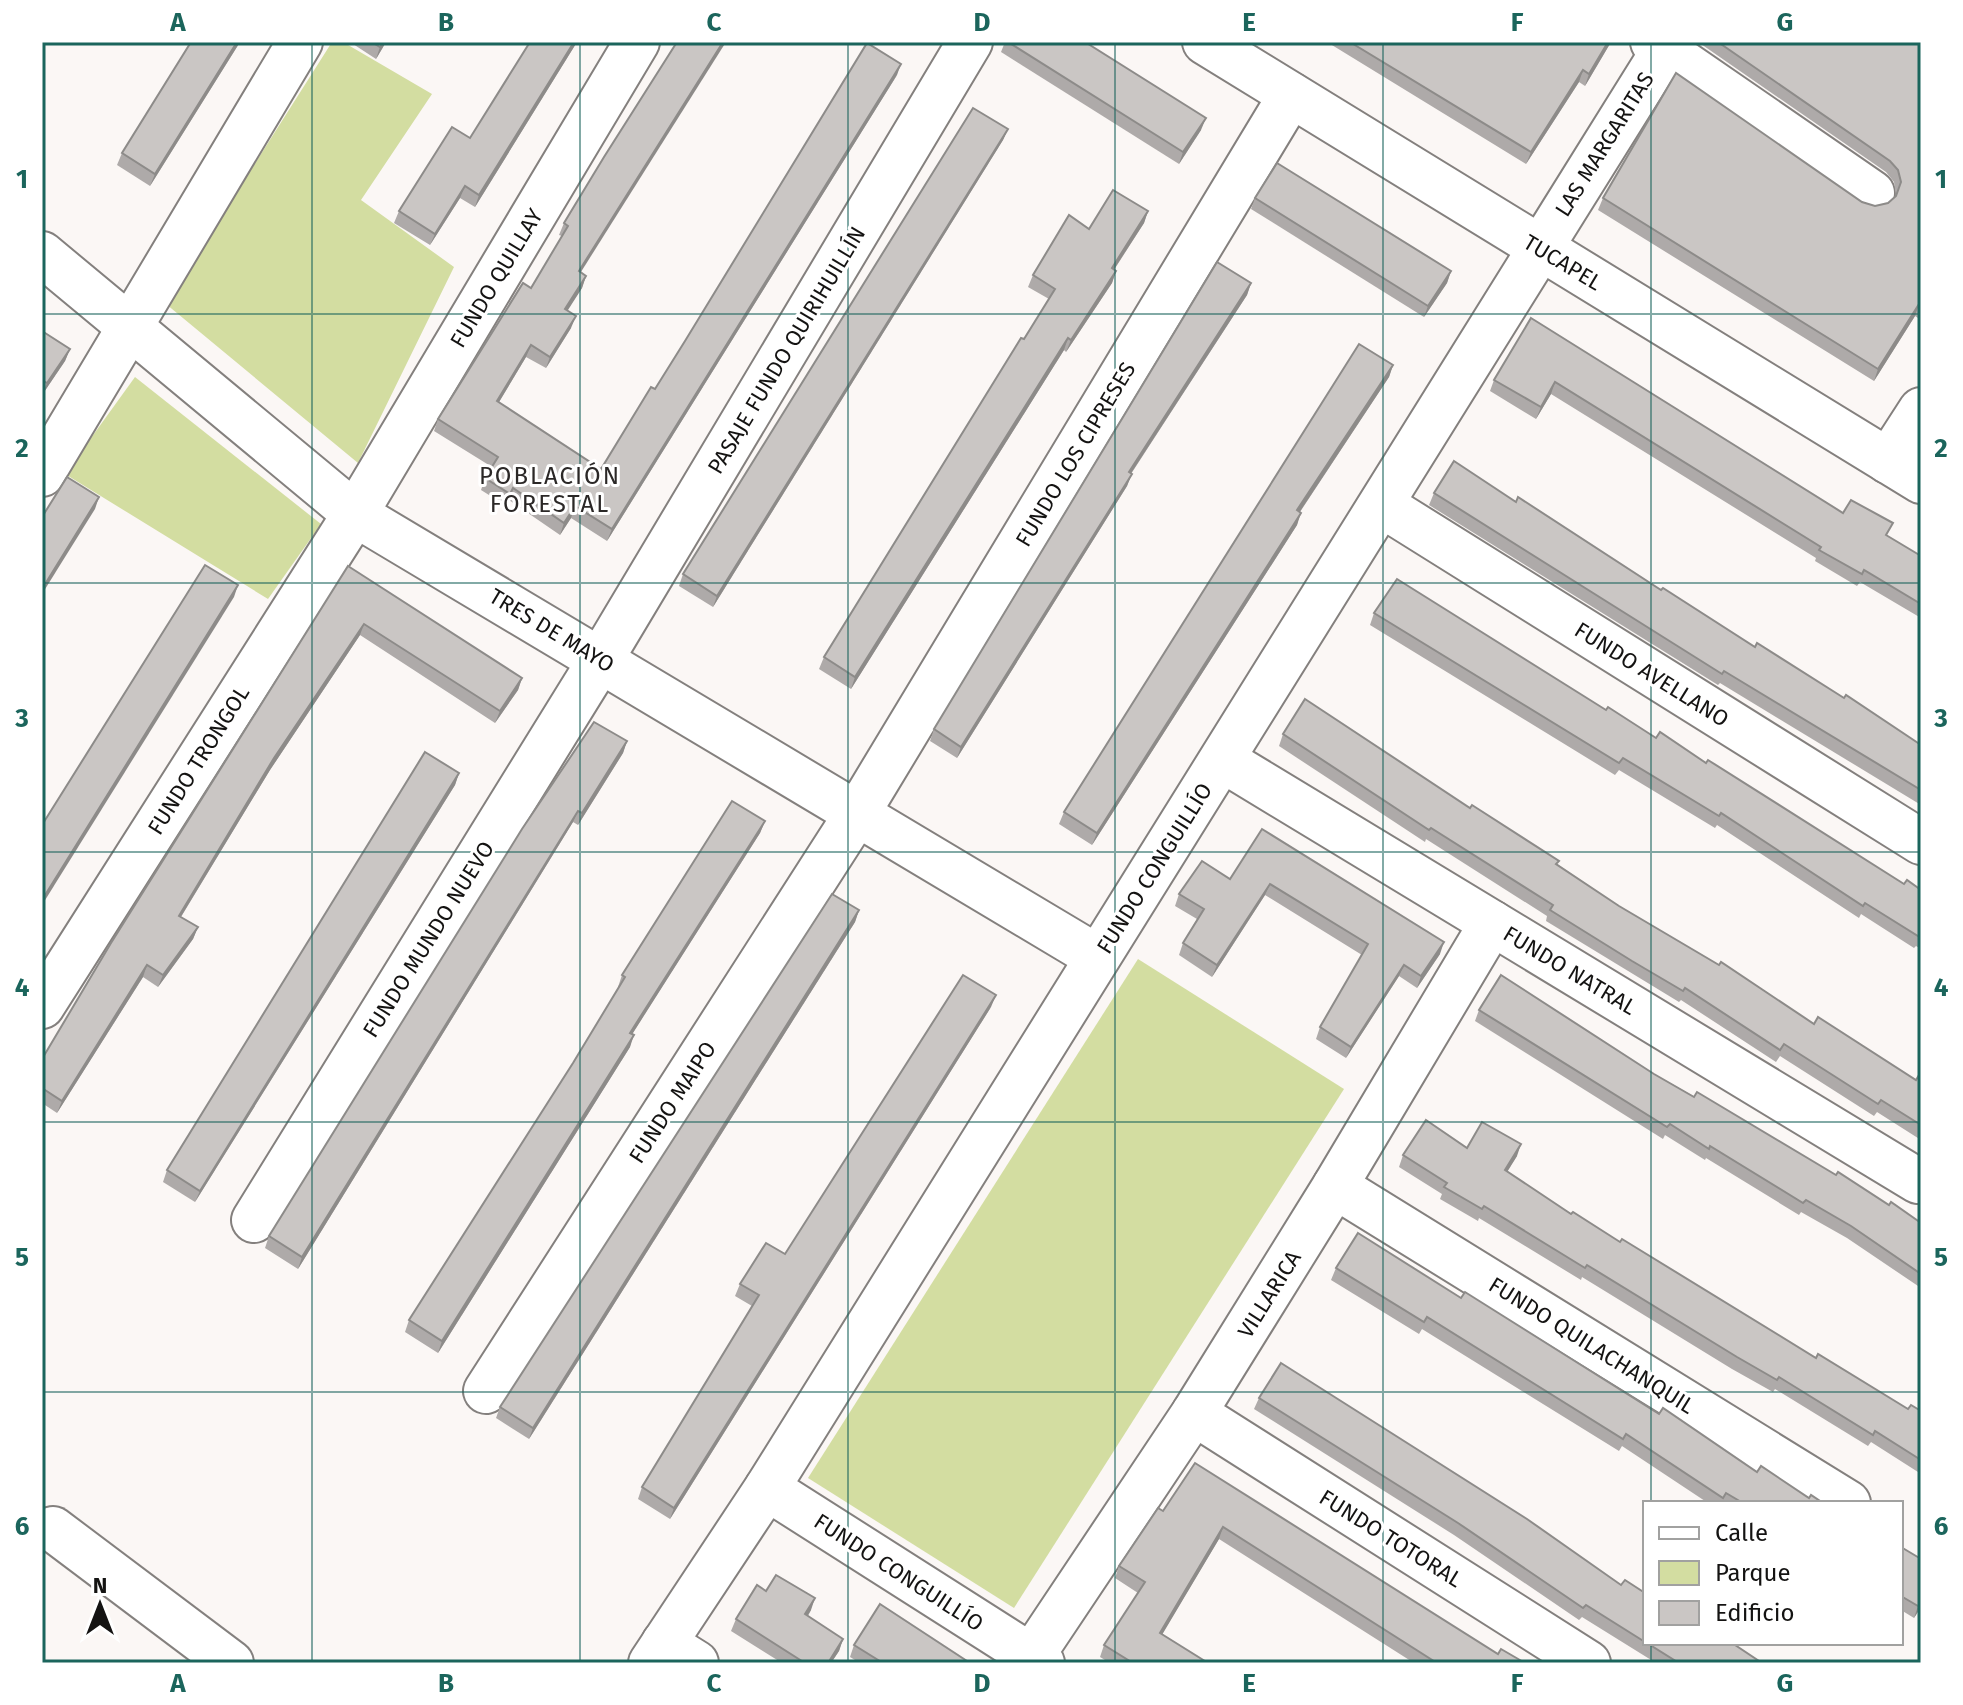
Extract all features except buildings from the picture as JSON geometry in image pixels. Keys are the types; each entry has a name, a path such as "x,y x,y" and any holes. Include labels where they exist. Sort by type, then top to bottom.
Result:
{"street":[{"path":"42,474 300,42"},
{"name":"FUNDO QUILLAY","path":"355,514 637,42"},
{"name":"PASAJE FUNDO QUIRIHUILLÍN","path":"601,659 970,42"},
{"name":"TUCAPEL","path":"1205,42 1905,471"},
{"path":"1662,44 1872,193"},
{"name":"LAS MARGARITAS","path":"1539,247 1662,44"},
{"name":"FUNDO LOS CIPRESES","path":"858,812 1291,95"},
{"name":"FUNDO CONGUILLÍO","path":"670,1656 767,1488 1382,505 1539,247"},
{"name":"TRES DE MAYO","path":"42,254 355,514 1097,957"},
{"path":"1905,471 1921,410"},
{"name":"FUNDO AVELLANO","path":"1382,505 1921,842"},
{"name":"FUNDO TRONGOL","path":"42,1006 355,514"},
{"name":"FUNDO MUNDO NUEVO","path":"254,1220 601,659"},
{"name":"FUNDO NATRAL","path":"1223,760 1918,1181"},
{"name":"FUNDO MAIPO","path":"486,1391 858,812"},
{"name":"VILLARICA","path":"1037,1660 1335,1186 1492,923"},
{"name":"FUNDO QUILACHANQUIL","path":"1335,1186 1845,1501"},
{"name":"FUNDO TOTORAL","path":"1194,1413 1588,1663"},
{"name":"FUNDO CONGUILLÍO","path":"767,1488 1037,1660"},
{"path":"53,1529 231,1663"}],"green space":[{"path":"332,42 343,42 432,94 361,200 454,267 358,463 166,304"},
{"path":"135,377 321,524 268,599 65,474"},
{"path":"1138,959 1344,1089 1014,1608 808,1478"}],"district":[{"name":"POBLACIÓN FORESTAL","path":"550,490"}]}
